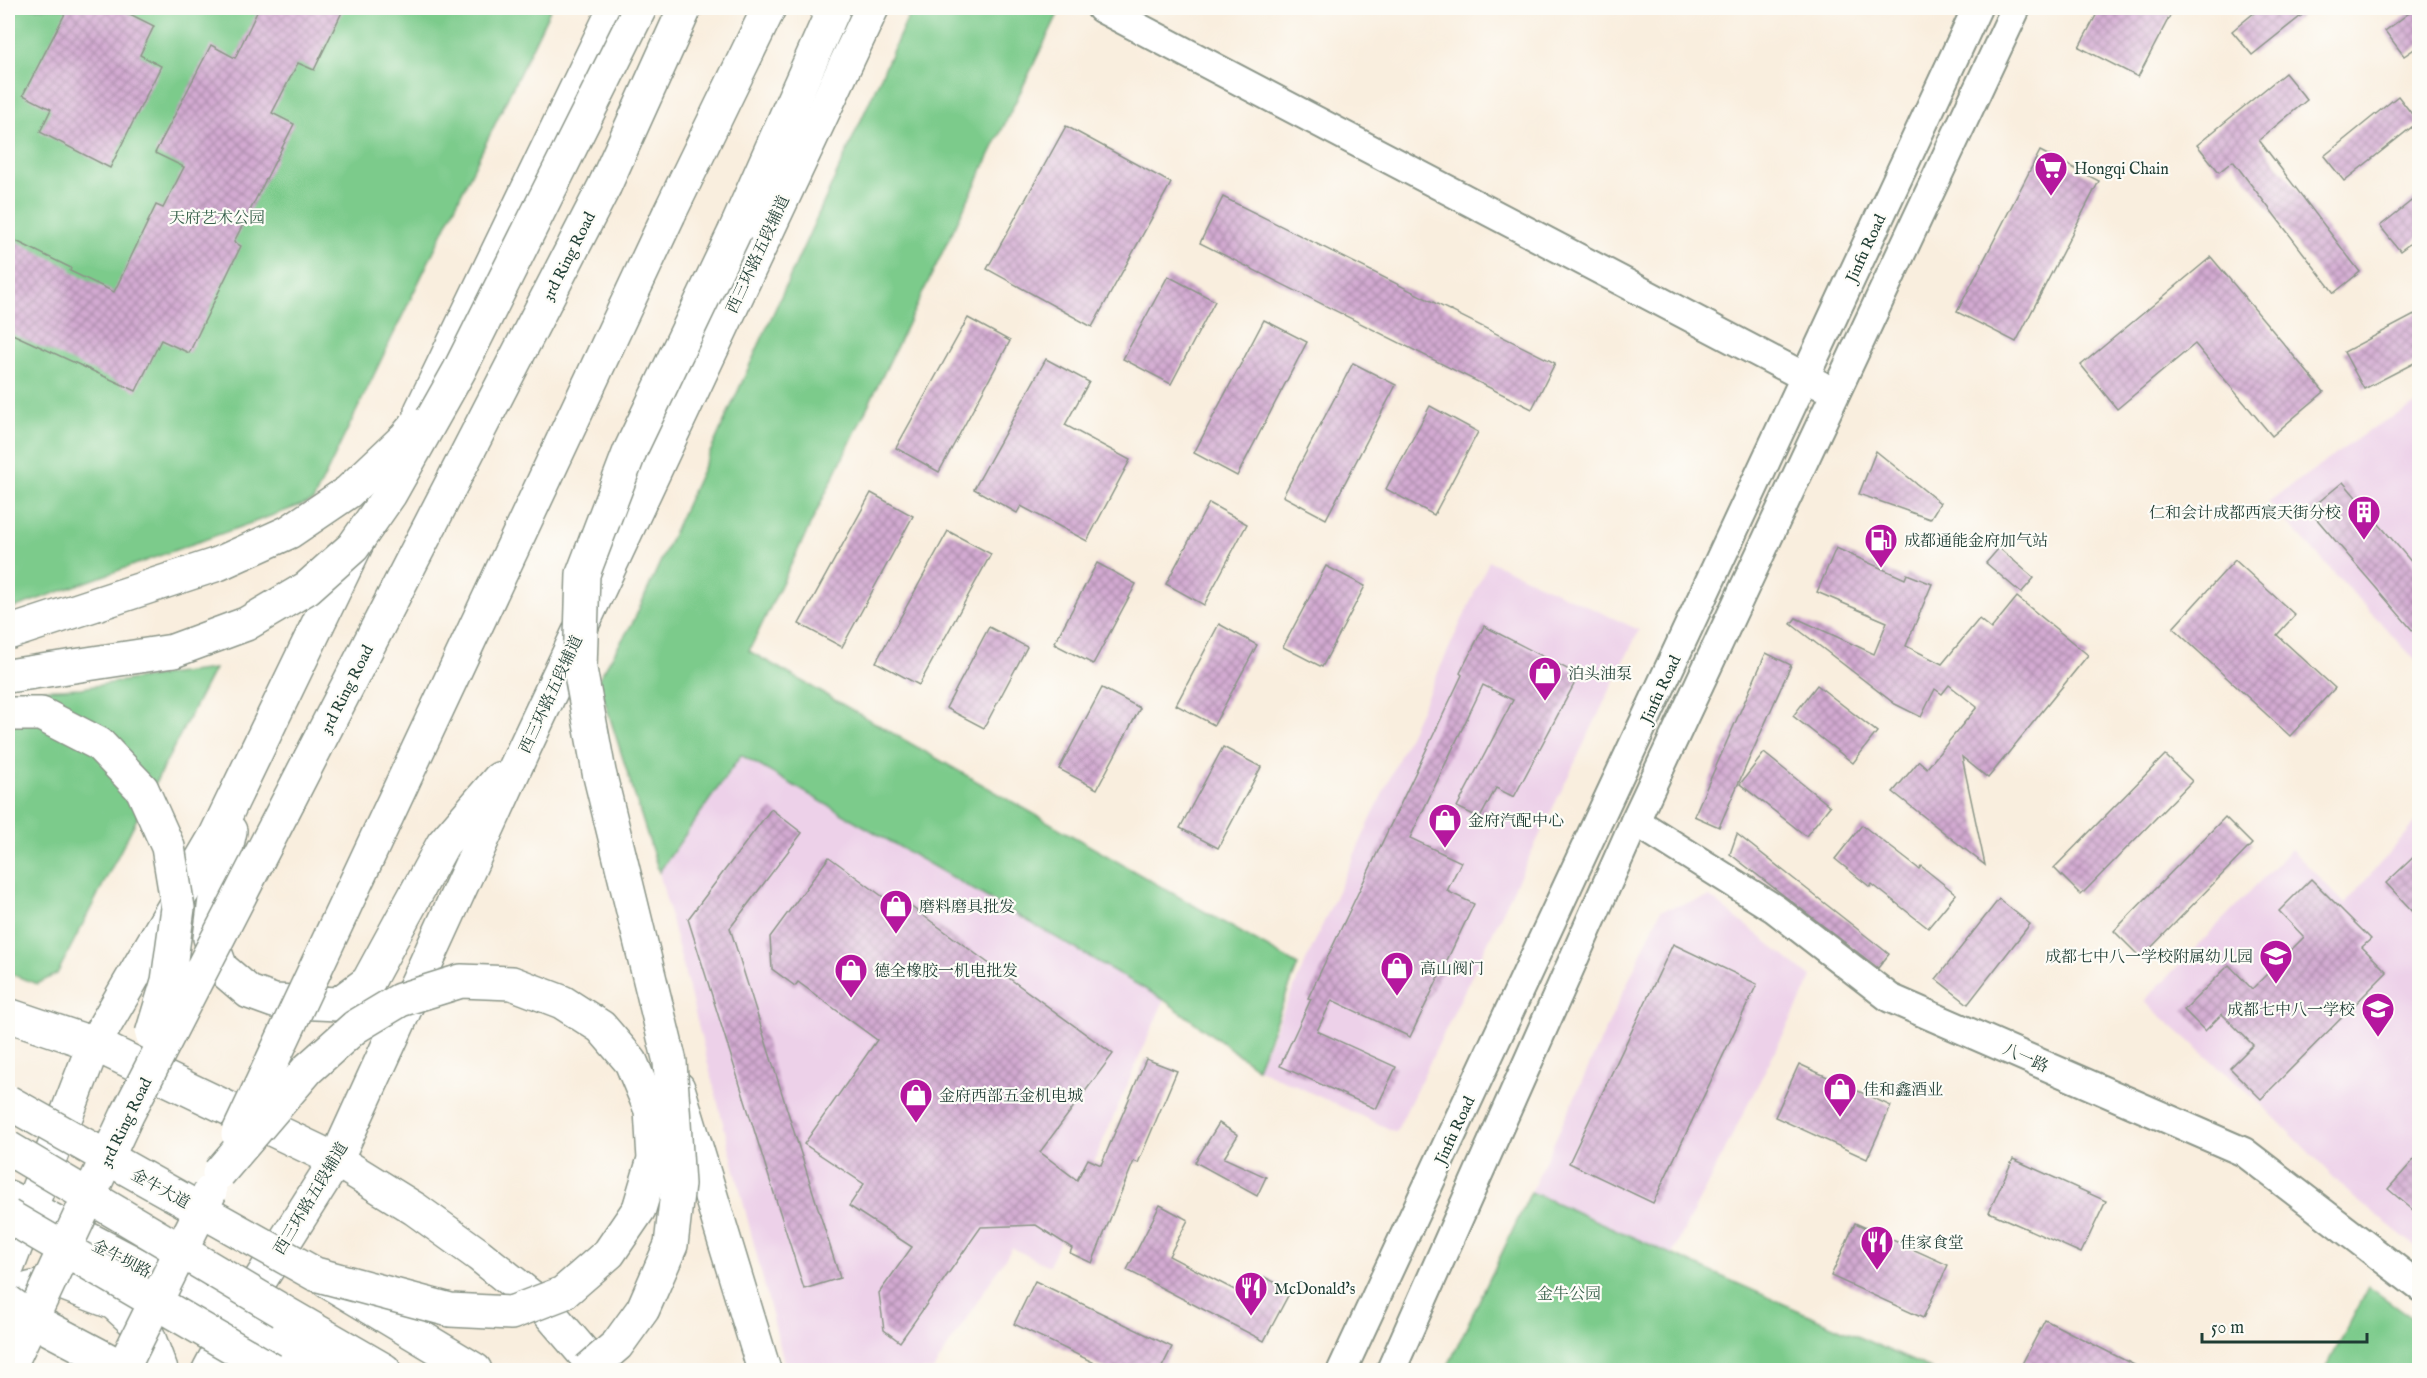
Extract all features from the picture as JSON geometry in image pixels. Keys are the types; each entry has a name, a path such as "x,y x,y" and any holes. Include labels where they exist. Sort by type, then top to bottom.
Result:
{"main road":[{"path":"8,1266 15,1208 94,1044 216,835 615,8"},
{"path":"8,676 173,651 246,624 307,588 353,547 384,503 459,370 640,8"},
{"name":"3rd Ring Road","path":"8,1371 127,1115 605,185 685,8"},
{"path":"161,1371 147,1333 114,1303 59,1282 29,1289 8,1304 125,1371 219,1173 669,214 769,8"},
{"path":"764,1371 670,1062 599,772 580,669 583,574 630,452 735,231 834,8"},
{"name":"西三环路五段辅道","path":"209,1371 237,1317 336,1160 522,753 872,8"},
{"path":"8,633 218,564 289,532 348,492 405,438 459,370"},
{"path":"8,714 41,714 99,744 141,789 168,847 178,908 168,981 127,1115"},
{"path":"240,786 214,899 210,938 220,968 249,992 274,1001 338,1004 368,982 443,844 522,753"},
{"path":"219,1173 308,1069 355,1027 400,1000 461,981 512,982 562,1002 601,1027 631,1062 651,1110 654,1159 639,1209 609,1253 563,1293 511,1313 450,1310 315,1274"},
{"path":"8,1015 94,1044 336,1160 415,1209 479,1255 545,1308 598,1371"},
{"path":"588,1371 617,1345 643,1309 671,1245 678,1184 670,1062"},
{"name":"金牛大道","path":"8,1102 315,1274"},
{"path":"8,1148 384,1371"},
{"path":"15,1208 272,1371"},
{"name":"金牛坝路","path":"15,1208 237,1317"},
{"path":"315,1274 475,1371"}],"street":[{"path":"1101,8 1835,393"},
{"name":"Jinfu Road","path":"1342,1371 1977,8"},
{"name":"Jinfu Road","path":"1391,1371 1635,821 2016,8"},
{"name":"八一路","path":"1635,821 1774,909 1890,998 2244,1152 2420,1287"},
{"path":"237,1317 326,1371"}],"shaded area":[{"path":"2419,403 2419,664 2268,502 2374,427"},
{"name":"金府汽配中心","path":"1489,561 1639,630 1396,1132 1257,1068"},
{"name":"金府西部五金机电城","path":"741,755 1164,1000 1049,1266 1012,1248 933,1370 786,1370 659,872"},
{"path":"2419,819 2419,1249 2353,1197 2264,1107 2144,1001 2291,849 2345,904"},
{"path":"1710,897 1812,978 1672,1254 1531,1192 1661,910"}],"green space":[{"name":"天府艺术公园","path":"8,8 551,8 313,501 8,610"},
{"path":"912,8 1061,8 749,651 1298,965 1257,1068 1164,1000 741,755 659,872 598,680 633,622"},
{"path":"214,669 57,974 37,984 8,973 8,691 82,688"},
{"name":"金牛公园","path":"1531,1192 1933,1370 1446,1370"},
{"path":"2369,1287 2419,1323 2419,1370 2325,1370"}],"building":[{"path":"68,8 118,8 154,26 140,55 161,66 110,168 40,132 51,109 23,95"},
{"path":"259,8 344,8 314,70 298,63 272,113 294,124 234,242 241,246 189,353 161,340 136,391 8,332 8,237 114,292 156,205 163,208 184,167 155,153 211,45 235,58"},
{"path":"2100,8 2174,8 2138,77 2079,47"},
{"path":"2260,8 2311,8 2252,55 2232,31"},
{"path":"2416,8 2420,8 2420,45 2404,56 2385,31"},
{"path":"2285,73 2307,100 2259,140 2360,272 2334,293 2233,161 2219,172 2197,145"},
{"path":"2398,96 2418,122 2344,181 2324,156"},
{"path":"1066,126 1171,183 1092,327 987,269"},
{"path":"2040,151 2099,181 2016,342 1957,312"},
{"path":"2420,194 2420,236 2400,251 2380,226"},
{"path":"1223,197 1555,363 1532,409 1200,243"},
{"path":"2211,257 2324,392 2272,436 2195,344 2117,409 2081,365"},
{"path":"1168,276 1215,301 1171,384 1123,359"},
{"path":"2420,312 2420,360 2364,389 2344,352"},
{"path":"968,318 1010,341 939,472 896,448"},
{"path":"1264,320 1307,342 1237,476 1194,453"},
{"path":"1046,359 1089,382 1065,425 1130,460 1087,541 1021,506 1017,513 974,489"},
{"path":"1353,363 1396,385 1326,519 1283,496"},
{"path":"1430,406 1478,432 1434,515 1386,489"},
{"path":"1876,451 1940,503 1930,519 1859,494"},
{"name":"仁和会计成都西宸天街分校","path":"2343,482 2420,572 2420,639 2309,510"},
{"path":"871,493 913,516 842,647 799,624"},
{"path":"1209,503 1247,524 1204,605 1166,584"},
{"path":"948,531 991,554 919,685 876,662"},
{"path":"1836,548 1905,579 1907,574 1932,584 1906,646 1942,664 1979,619 1991,629 2017,597 2088,655 1988,778 1962,757 1985,865 1893,792 1919,761 1927,768 1977,707 1949,685 1942,694 1935,689 1921,717 1895,704 1791,624 1796,618 1874,654 1887,622 1817,592"},
{"path":"1999,548 2034,578 2021,593 1986,563"},
{"path":"2235,560 2295,615 2277,635 2335,688 2290,736 2173,628"},
{"path":"1097,563 1136,584 1093,664 1054,644"},
{"path":"1326,566 1365,586 1322,667 1283,647"},
{"path":"1219,624 1257,645 1214,725 1176,705"},
{"path":"1484,626 1579,675 1514,797 1496,788 1480,818 1457,807 1513,700 1483,685 1410,838 1461,862 1447,891 1474,904 1410,1037 1332,1000 1317,1031 1396,1067 1376,1109 1280,1066 1311,999 1308,998"},
{"path":"989,627 1027,647 984,728 946,708"},
{"path":"1766,653 1791,665 1719,827 1694,816"},
{"path":"1817,685 1877,732 1853,763 1793,716"},
{"path":"1102,688 1140,708 1097,789 1059,769"},
{"path":"1223,747 1261,767 1218,848 1180,828"},
{"path":"1764,753 1830,806 1806,836 1740,784"},
{"path":"2165,755 2192,781 2081,895 2054,868"},
{"path":"771,809 802,833 730,928 840,1278 804,1289 688,919"},
{"path":"2225,817 2252,844 2141,958 2114,931"},
{"path":"1862,825 1919,869 1921,866 1956,894 1928,928 1872,884 1870,887 1835,859"},
{"path":"1737,834 1889,954 1878,968 1730,854"},
{"path":"2420,851 2420,919 2386,883"},
{"path":"829,857 890,902 895,895 1113,1054 1040,1152 1077,1180 1088,1159 1101,1165 1146,1059 1177,1071 1138,1163 1134,1161 1092,1263 1070,1253 1072,1248 1036,1225 981,1227 900,1342 884,1330 879,1293 912,1247 849,1206 864,1184 804,1144 877,1040 798,982 795,986 772,969 770,937"},
{"path":"2311,879 2371,939 2362,947 2387,972 2261,1099 2230,1068 2253,1045 2222,1014 2205,1031 2184,1010 2229,965 2252,989 2304,937 2279,911"},
{"path":"1999,899 2030,924 1968,1004 1936,979"},
{"path":"1673,944 1757,984 1653,1203 1569,1163"},
{"path":"1799,1064 1891,1106 1867,1159 1775,1117"},
{"path":"1219,1123 1238,1135 1224,1158 1266,1177 1257,1196 1195,1162"},
{"path":"2420,1153 2420,1216 2388,1189"},
{"path":"2013,1159 2106,1201 2081,1253 1989,1212"},
{"path":"1160,1205 1188,1220 1169,1256 1252,1299 1264,1277 1291,1290 1264,1341 1127,1270"},
{"path":"1855,1223 1948,1265 1923,1318 1831,1276"},
{"path":"1035,1281 1172,1347 1160,1371 1111,1371 1014,1324"},
{"path":"2045,1320 2146,1371 2035,1371 2022,1364"}],"place":[{"name":"Hongqi Chain","path":"2051,197"},
{"name":"仁和会计成都西宸天街分校","path":"2364,541"},
{"name":"成都通能金府加气站","path":"1881,569"},
{"name":"泊头油泵","path":"1545,702"},
{"name":"金府汽配中心","path":"1445,849"},
{"name":"磨料磨具批发","path":"896,935"},
{"name":"成都七中八一学校附属幼儿园","path":"2276,985"},
{"name":"高山阀门","path":"1397,997"},
{"name":"德全橡胶一机电批发","path":"851,999"},
{"name":"成都七中八一学校","path":"2378,1038"},
{"name":"佳和鑫酒业","path":"1840,1118"},
{"name":"金府西部五金机电城","path":"916,1124"},
{"name":"佳家食堂","path":"1877,1271"},
{"name":"McDonald's","path":"1251,1317"}]}
